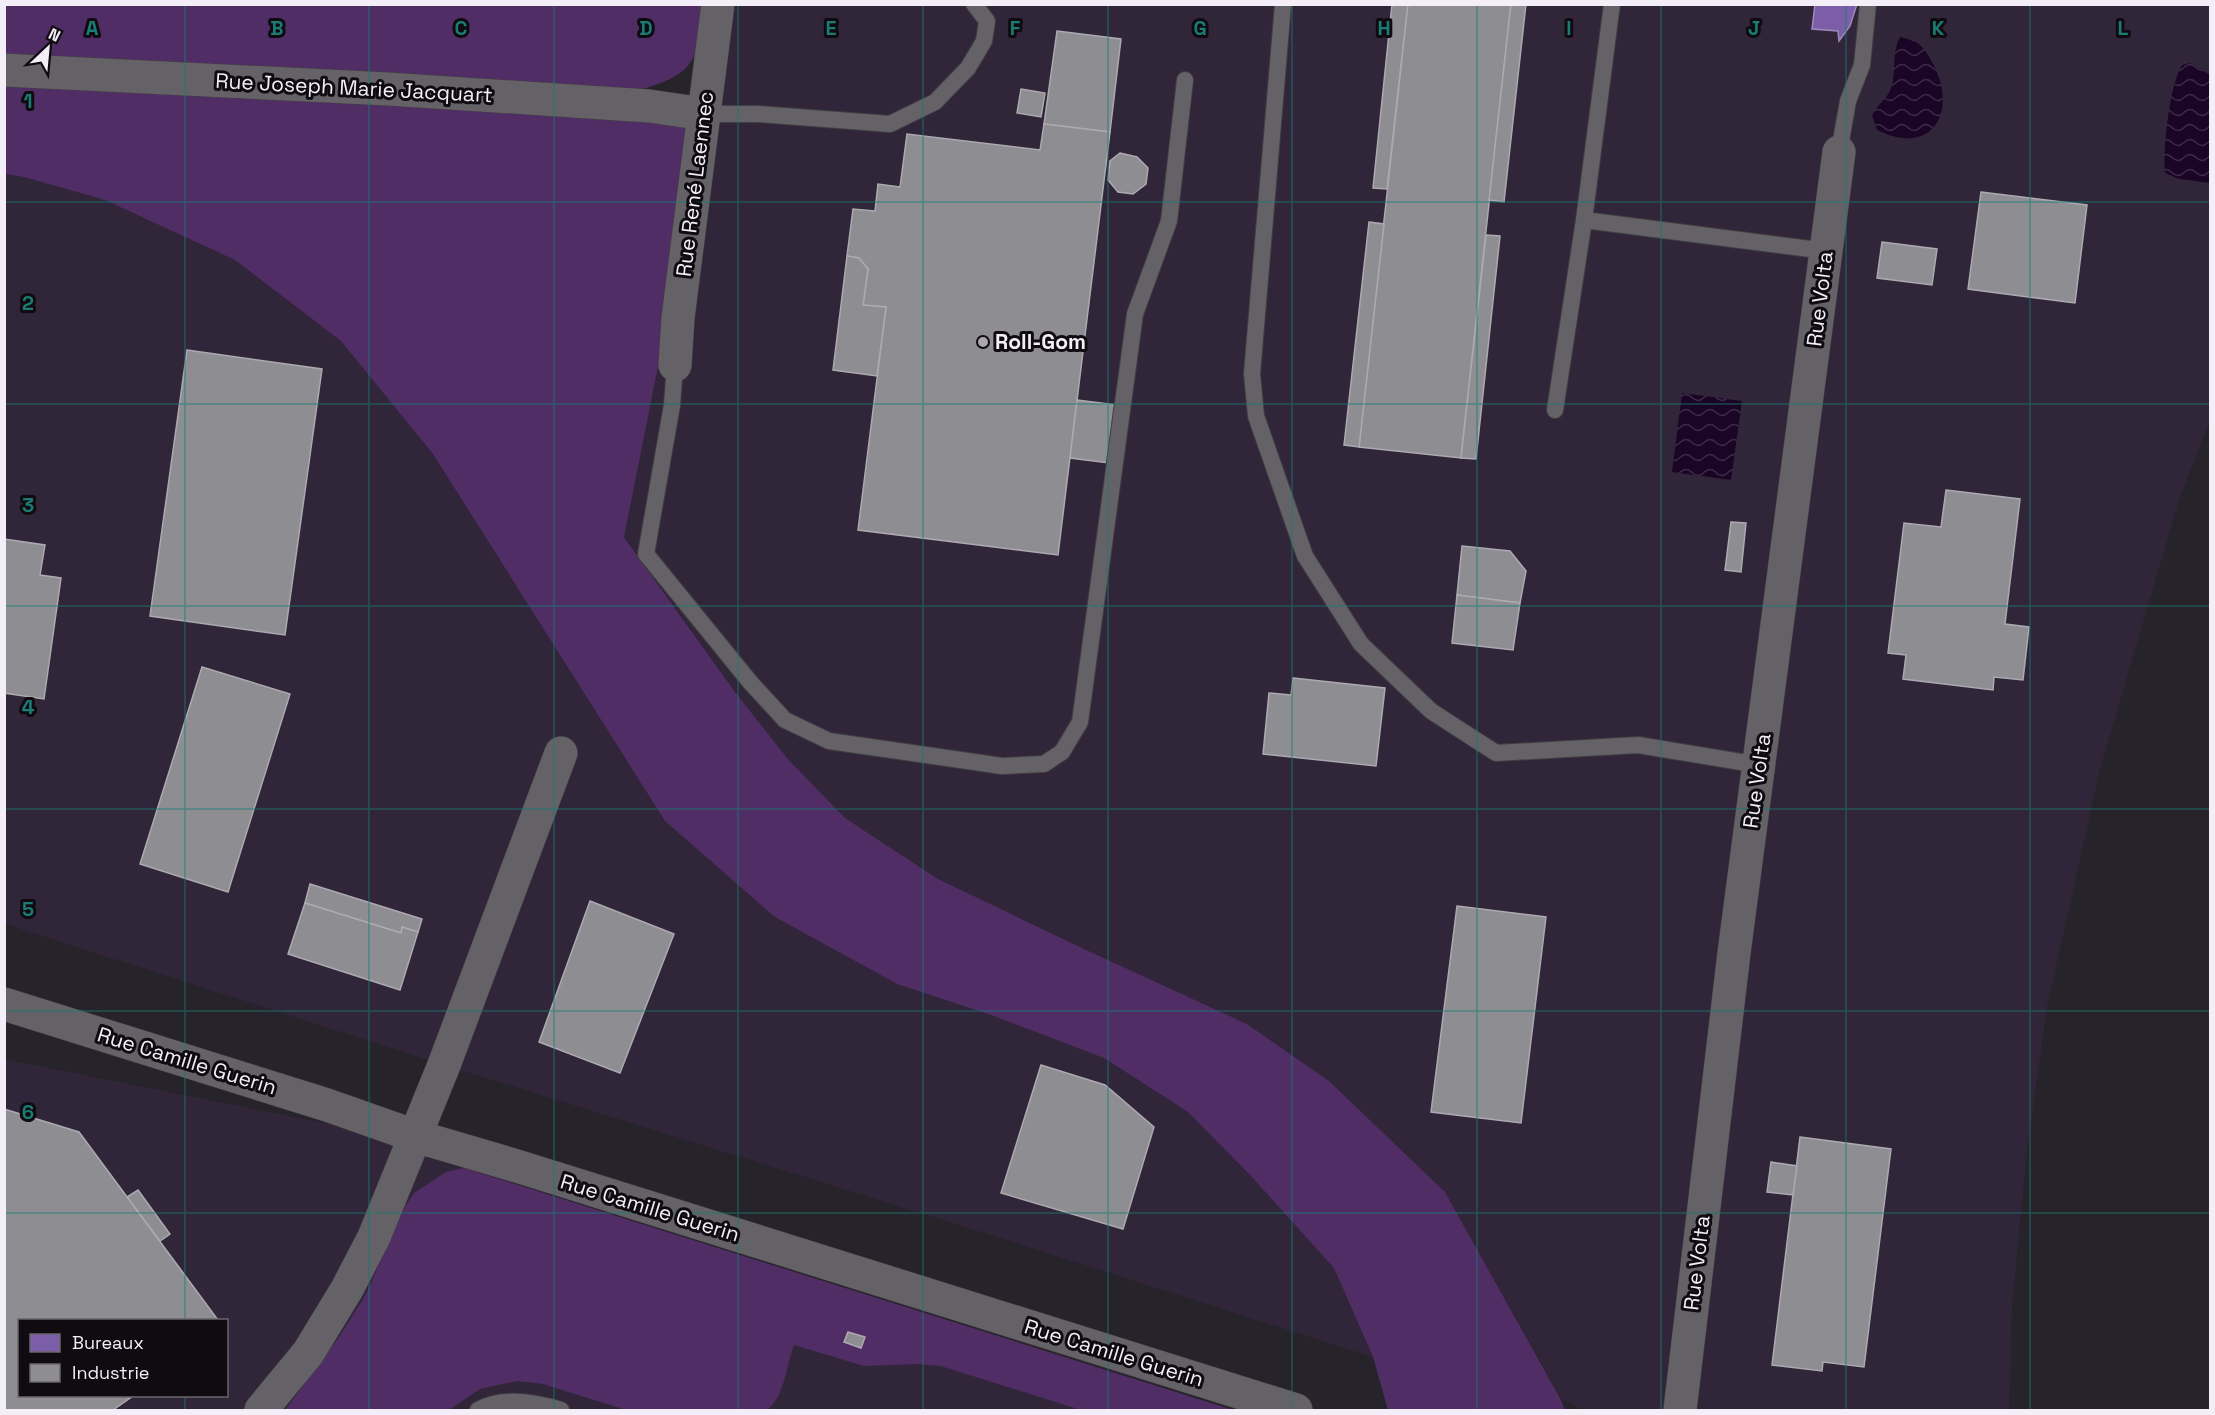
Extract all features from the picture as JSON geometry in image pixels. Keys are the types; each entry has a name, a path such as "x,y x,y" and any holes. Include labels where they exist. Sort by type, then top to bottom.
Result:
{"street":[{"name":"Rue René Laennec","path":"675,365 678,318 718,4"},
{"name":"Rue Joseph Marie Jacquart","path":"4,70 388,89 649,106 704,114"},
{"name":"Rue Volta","path":"1680,1410 1734,954 1839,152"},
{"path":"261,1410 308,1353 347,1289 374,1237 444,1065 561,753"},
{"name":"Rue Camille Guerin","path":"4,1004 327,1105 415,1136 1296,1410"}],"lane":[{"path":"704,114 758,114 890,124 935,102 968,68 984,41 987,21 974,4"},
{"path":"1283,4 1252,374 1256,416 1305,556 1361,644 1431,711 1496,753 1638,746 1759,765"},
{"path":"1555,410 1584,220 1612,4"},
{"path":"1839,152 1848,101 1862,65 1868,4"},
{"path":"675,365 672,405 646,554 750,682 785,720 829,741 1002,766 1044,764 1062,752 1080,722 1135,314 1169,221 1185,80"},
{"path":"1584,220 1826,251"},
{"path":"478,1410 489,1404 507,1401 561,1410"}],"shaded area":[{"path":"4,5 707,5 697,50 692,60 675,76 643,89 5,56"},
{"path":"718,5 2210,5 2210,420 2179,500 2100,769 2047,1007 2027,1150 2012,1306 2009,1410 1583,1410 1561,1398 1445,1192 1329,1081 1247,1024 938,879 845,818 787,758 735,692 624,536 658,361"},
{"path":"4,70 704,114 624,537 735,692 787,758 845,818 938,879 1247,1024 1329,1081 1445,1192 1565,1410 1388,1410 1373,1357 1334,1268 1250,1175 1188,1112 1104,1058 994,1016 897,984 775,917 665,821 433,454 341,341 235,260 105,200 24,177 5,174"},
{"path":"4,174 24,177 105,200 235,260 341,341 433,454 665,821 775,917 897,984 994,1016 1104,1058 1188,1112 1250,1175 1334,1268 1373,1357 931,1216 444,1065 5,924"},
{"path":"4,1059 329,1124 410,1152 1233,1410 5,1410"},
{"path":"464,1168 1233,1410 1081,1410 941,1366 918,1364 864,1366 794,1345 778,1397 767,1410 626,1410 543,1384 517,1381 480,1389 449,1410 285,1410 339,1337 365,1296 405,1207 414,1193 446,1172"}],"water":[{"path":"1900,37 1917,43 1927,53 1940,80 1943,97 1941,112 1936,124 1927,133 1913,138 1897,137 1877,130 1872,115 1891,88 1897,43"},
{"path":"2190,63 2210,75 2210,183 2179,179 2165,173 2166,134 2174,86 2182,65"},
{"path":"1682,393 1742,401 1731,480 1672,472"}],"building: Bureaux":[{"path":"1815,4 1857,4 1850,26 1839,41 1838,31 1812,29"}],"building: Industrie":[{"path":"1392,4 1408,4 1387,189 1373,188"},
{"path":"1408,4 1511,4 1461,458 1359,447"},
{"path":"1511,4 1526,4 1504,202 1489,200"},
{"path":"1057,31 1121,39 1110,132 1044,124"},
{"path":"1021,89 1045,93 1041,117 1017,113"},
{"name":"Roll-Gom","path":"1044,124 1110,132 1058,555 858,530 886,307 863,305 868,269 859,258 847,256 853,209 875,211 878,184 900,187 907,134 1040,150"},
{"path":"1120,153 1137,157 1148,168 1146,184 1133,194 1118,192 1108,180 1110,161"},
{"path":"1981,192 2087,205 2075,303 1968,289"},
{"path":"1369,222 1384,224 1359,447 1344,445"},
{"path":"1486,235 1500,236 1476,459 1461,458"},
{"path":"1882,242 1937,249 1932,285 1877,278"},
{"path":"847,256 859,258 868,269 863,305 886,307 877,376 833,370"},
{"path":"187,350 322,369 285,635 150,616"},
{"path":"1077,400 1116,405 1109,463 1070,458"},
{"path":"1946,490 2020,499 2005,624 2029,627 2023,680 1994,677 1993,690 1903,679 1906,655 1888,653 1904,523 1941,527"},
{"path":"1731,522 1746,523 1741,572 1725,570"},
{"path":"4,539 45,545 40,575 61,578 44,699 4,693"},
{"path":"1462,546 1510,551 1526,571 1520,603 1457,595"},
{"path":"1457,595 1520,603 1513,650 1452,643"},
{"path":"202,667 290,694 228,892 140,864"},
{"path":"1293,678 1385,688 1376,766 1263,754 1269,693 1291,695"},
{"path":"310,884 422,919 418,932 402,927 401,933 305,903"},
{"path":"590,901 674,934 620,1073 539,1042"},
{"path":"305,903 401,933 402,927 418,932 400,990 288,954"},
{"path":"1457,906 1546,917 1521,1123 1431,1112"},
{"path":"1041,1065 1105,1085 1154,1127 1123,1229 1001,1193"},
{"path":"4,1109 79,1132 217,1319 18,1319 18,1397 132,1397 113,1410 4,1409"},
{"path":"1800,1137 1891,1149 1864,1367 1823,1362 1822,1371 1772,1365"},
{"path":"1771,1162 1797,1166 1793,1195 1767,1192"},
{"path":"138,1190 170,1234 160,1241 127,1197"},
{"path":"848,1332 865,1337 861,1348 844,1342"}],"place":[{"name":"Roll-Gom","path":"983,342"}]}
